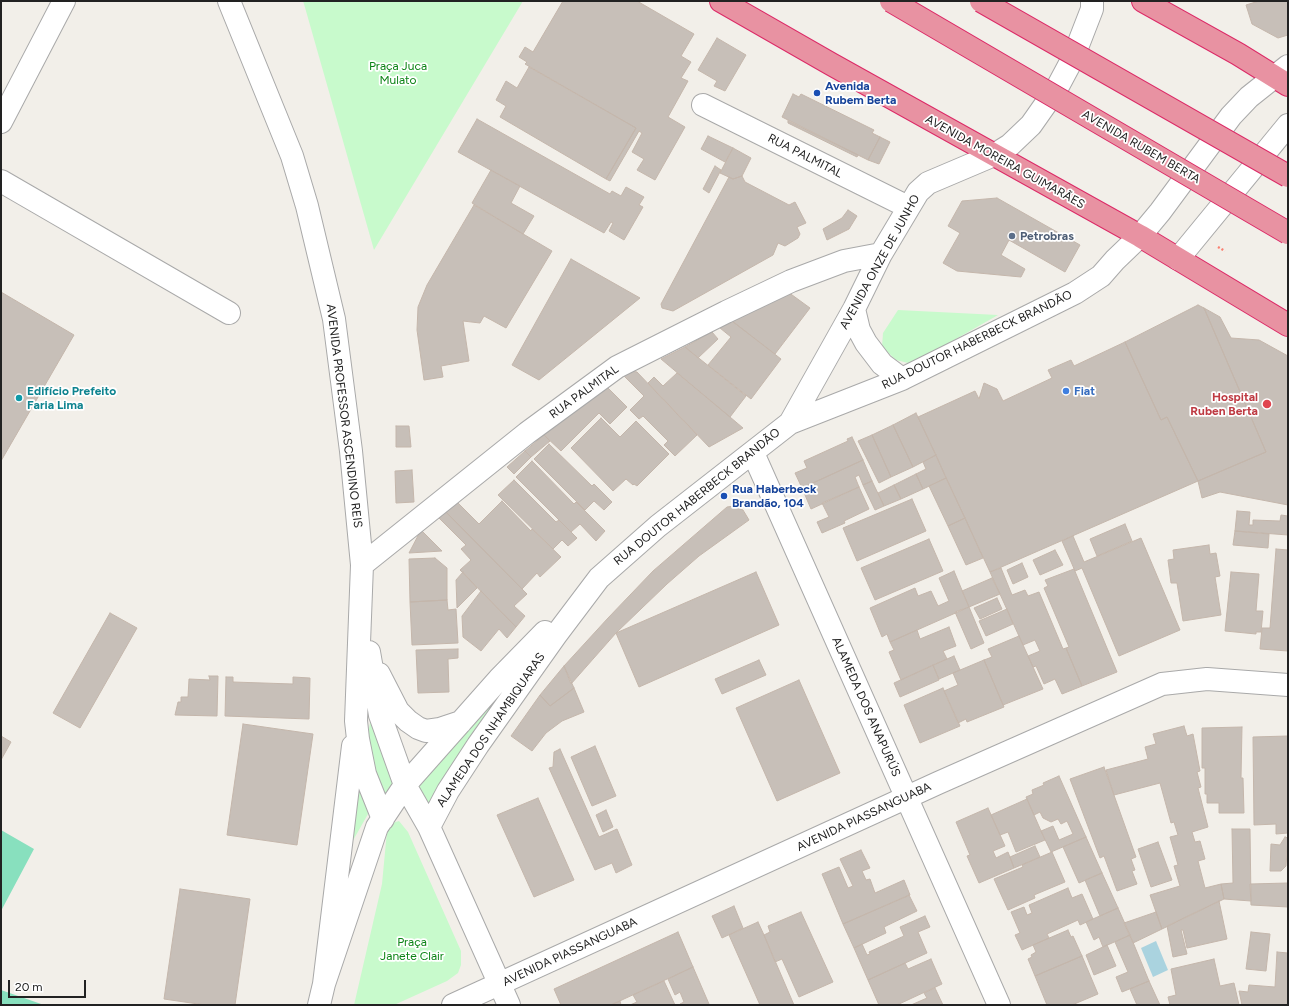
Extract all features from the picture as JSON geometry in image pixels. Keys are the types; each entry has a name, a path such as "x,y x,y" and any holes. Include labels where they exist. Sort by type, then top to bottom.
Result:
{"highway":[{"name":"AVENIDA MOREIRA GUIMARÃES","path":"721,1 994,156 1140,236 1288,325"},
{"name":"AVENIDA RUBEM BERTA","path":"891,1 1288,233"},
{"path":"981,1 1288,176"},
{"path":"1142,1 1238,54 1284,76"}],"street":[{"path":"1,122 64,1"},
{"name":"AVENIDA PROFESSOR ASCENDINO REIS","path":"229,1 292,156 307,206 334,319 351,451 362,565 356,721 365,774 383,819"},
{"name":"AVENIDA ONZE DE JUNHO","path":"790,423 854,309 881,254 918,192 928,183 994,156 1010,145 1031,125 1057,88 1079,43 1092,10 1092,1"},
{"name":"RUA DOUTOR HABERBECK BRANDÃO","path":"556,635 599,578 658,526 790,423 902,379 1075,293 1101,276 1140,236 1160,212 1231,116 1249,97 1284,76"},
{"name":"RUA PALMITAL","path":"703,105 908,207"},
{"path":"1178,259 1288,124"},
{"path":"1,181 229,313"},
{"name":"RUA PALMITAL","path":"362,565 527,433 617,368 726,312 791,281 844,261 881,254"},
{"path":"854,309 859,330 866,343 882,364 902,379"},
{"name":"ALAMEDA DOS ANAPURÚS","path":"753,453 999,1005"},
{"name":"ALAMEDA DOS NHAMBIQUARAS","path":"361,610 380,715 405,785 429,827 509,1005"},
{"path":"322,995 378,827 405,785 461,722 550,627 556,635"},
{"name":"ALAMEDA DOS NHAMBIQUARAS","path":"429,827 438,808 461,770 556,635"},
{"path":"369,654 398,711 408,721 418,728 426,731 440,729 461,722"},
{"name":"AVENIDA PIASSANGUABA","path":"453,1005 907,797 1162,684 1207,679 1288,685"},
{"path":"322,995 356,721"}],"path":[{"path":"1218,246 1225,251"}],"green space":[{"name":"Praça Juca Mulato","path":"303,1 523,1 374,250 304,4"},
{"path":"898,310 998,315 912,364 896,360 882,347 883,333"},
{"path":"539,640 429,819 410,785"},
{"path":"371,716 394,783 368,814 351,844"},
{"name":"Praça Janete Clair","path":"399,821 408,832 461,951 461,965 458,973 447,981 394,1005 354,1005 382,884 387,831 389,824"},
{"path":"1,830 34,849 1,911"},
{"path":"1,990 44,1005 1,1005"}],"water":[{"path":"1156,941 1168,970 1153,977 1141,948"}],"building":[{"path":"563,1 637,1 694,34 681,56 691,62 681,78 688,81 668,117 685,127 655,180 637,170 644,159 632,152 642,133 639,131 610,181 606,179 636,128 525,64 527,62 519,57 525,47 533,52"},
{"path":"1259,1 1288,1 1288,35 1278,38 1252,24 1246,5"},
{"path":"717,38 746,55 725,91 714,86 717,81 698,70"},
{"path":"529,67 636,128 606,179 500,117 506,106 496,100 506,81 517,88"},
{"path":"793,94 799,97 801,94 874,130 872,133 880,137 868,160 782,117"},
{"path":"477,119 610,194 612,191 621,196 626,187 644,197 639,205 643,207 624,240 609,231 613,223 611,222 604,233 458,152"},
{"path":"788,121 858,155 857,157 788,123"},
{"path":"708,136 733,148 725,162 701,149"},
{"path":"880,137 890,142 879,164 868,160"},
{"path":"733,148 751,158 742,176 733,179 720,173"},
{"path":"715,166 721,170 709,193 703,189"},
{"path":"491,170 520,186 511,203 534,216 523,234 472,203"},
{"path":"742,176 745,182 789,205 795,202 806,223 797,227 800,234 798,238 785,246 778,243 773,255 673,311 662,308 661,304 729,177 733,179"},
{"name":"Petrobras","path":"997,198 1080,245 1065,272 1009,240 1001,255 1025,269 1021,277 957,271 943,263 960,233 948,226 962,201"},
{"path":"474,205 552,251 506,328 484,316 480,323 463,321 469,361 441,366 443,377 424,380 417,330 418,307 427,285"},
{"path":"848,210 857,216 849,229 827,240 823,229 842,218"},
{"path":"571,259 640,298 539,380 512,365"},
{"name":"Edifício Prefeito Faria Lima","path":"1,292 74,335 1,461"},
{"path":"788,292 810,308 775,354 732,321"},
{"path":"1198,305 1204,308 1266,452 1198,481 1167,417 1161,420 1125,342"},
{"name":"Hospital Ruben Berta","path":"1204,308 1220,317 1231,338 1259,340 1288,356 1288,505 1220,492 1202,498 1198,481 1266,452"},
{"path":"732,321 781,359 751,399 708,365 731,337 720,328"},
{"path":"712,332 718,339 698,358 685,347"},
{"path":"1125,342 1161,420 1167,417 1198,481 990,572 918,417 975,391 979,399 984,383 997,389 1003,401 1052,378 1048,370 1071,360 1074,366"},
{"path":"685,347 746,396 730,417 661,359"},
{"path":"631,371 637,372 697,435 675,456 664,445 668,441 643,416 639,419 630,410 644,396 624,376"},
{"path":"677,373 743,428 709,447 648,383 654,377 663,386"},
{"path":"607,387 627,407 610,424 599,413 561,451 544,435"},
{"path":"916,413 936,455 913,467 893,425"},
{"path":"601,418 620,437 636,421 669,454 637,486 634,484 633,485 626,479 613,491 571,448"},
{"path":"893,425 913,467 891,477 872,435"},
{"path":"396,426 409,426 411,447 396,447"},
{"path":"544,435 550,441 531,457 525,451"},
{"path":"872,435 891,477 879,483 858,441"},
{"path":"852,437 863,460 802,488 795,473 807,468 804,461 848,441 847,439"},
{"path":"549,444 592,486 594,484 612,502 604,510 594,501 585,510 534,459"},
{"path":"525,451 531,457 514,474 507,467"},
{"path":"936,455 946,478 923,489 916,474 926,469 923,462"},
{"path":"863,460 872,481 863,485 859,475 855,477 859,487 811,509 802,488"},
{"path":"532,461 574,504 576,502 605,531 596,541 580,524 571,532 516,477"},
{"path":"412,470 414,502 396,503 395,471"},
{"path":"916,474 923,489 901,499 894,485"},
{"path":"946,478 965,518 948,526 929,486"},
{"path":"514,480 556,522 559,520 577,538 568,546 562,540 553,549 498,495"},
{"path":"872,481 884,506 875,510 863,485"},
{"path":"894,485 901,499 884,506 878,493"},
{"path":"859,487 869,509 844,521 845,523 822,533 817,522 829,517 822,503"},
{"path":"912,499 926,531 857,561 843,528"},
{"path":"502,501 531,531 532,529 561,557 540,577 537,573 522,589 445,511 457,502 479,524"},
{"path":"734,506 743,510 749,520 699,556 667,584 616,633 571,684 564,666 653,571 727,507"},
{"path":"445,511 527,594 514,606 525,616 516,627 460,570 471,560 461,549 466,545 438,517"},
{"path":"1237,511 1250,512 1249,525 1253,525 1253,520 1280,521 1281,515 1288,516 1288,535 1235,531"},
{"path":"965,518 983,558 966,565 948,526"},
{"path":"1125,524 1132,541 1097,556 1090,539"},
{"path":"421,530 442,551 409,553"},
{"path":"1235,531 1269,534 1268,548 1233,545"},
{"path":"1073,536 1084,562 1141,538 1180,630 1119,656 1082,568 1075,571 1062,541"},
{"path":"929,539 943,571 875,600 861,568"},
{"path":"1209,545 1210,554 1216,553 1220,576 1215,577 1221,615 1183,621 1177,583 1171,583 1168,560 1174,559 1173,550"},
{"path":"1276,549 1288,550 1288,651 1260,649 1262,628 1270,628"},
{"path":"1055,550 1063,565 1040,575 1033,560"},
{"path":"435,558 447,568 447,600 410,602 409,559"},
{"path":"1022,563 1028,577 1013,584 1007,570"},
{"path":"1001,568 1012,595 1025,590 1028,596 1039,592 1063,649 1066,648 1082,686 1062,694 1055,679 1044,684 1036,666 1033,667 1028,656 1040,651 1035,640 1023,645 990,572"},
{"path":"1074,569 1117,672 1082,686 1066,648 1069,647 1044,588 1048,586 1045,580"},
{"path":"954,571 969,607 890,642 887,634 882,637 870,608 915,588 918,596 931,591 938,606 949,601 939,578"},
{"path":"463,572 477,588 457,608 456,580"},
{"path":"756,572 779,625 639,687 616,633"},
{"path":"1231,572 1259,574 1256,611 1263,611 1261,632 1256,632 1256,634 1225,631"},
{"path":"992,578 1000,594 969,607 962,591"},
{"path":"481,591 516,627 507,638 499,629 481,651 463,637 462,616"},
{"path":"997,598 1002,609 980,619 974,608"},
{"path":"447,600 448,610 456,609 458,643 412,645 410,602"},
{"path":"969,607 984,643 971,649 955,612"},
{"path":"1007,609 1013,624 986,636 979,621"},
{"path":"110,613 137,628 80,728 53,713"},
{"path":"949,627 956,646 943,651 947,659 901,680 889,652 894,650 890,642 917,630 920,639"},
{"path":"1019,636 1043,689 1003,705 984,660 992,657 988,649"},
{"path":"458,649 458,658 448,659 449,692 418,693 416,650"},
{"path":"954,656 960,670 939,679 933,665"},
{"path":"759,660 766,675 722,694 715,679"},
{"path":"984,660 1004,707 967,722 966,719 958,723 944,691 958,685 953,673"},
{"path":"933,665 939,680 900,697 894,683"},
{"path":"564,666 574,688 550,706 540,695"},
{"path":"209,676 218,676 217,716 175,715 178,702 181,702 181,697 188,697 189,679 210,680"},
{"path":"226,677 233,677 233,682 293,684 293,677 310,678 309,719 225,716"},
{"path":"799,680 840,773 777,801 736,708"},
{"path":"574,688 584,712 562,721 546,733 532,751 511,736 540,695 550,706"},
{"path":"943,688 960,726 920,743 904,705"},
{"path":"243,724 313,734 297,845 227,835"},
{"path":"1184,726 1187,736 1193,734 1200,771 1197,772 1201,787 1198,788 1208,827 1192,832 1195,842 1200,841 1205,859 1198,861 1205,888 1221,884 1224,899 1162,929 1150,895 1180,886 1174,866 1178,865 1170,837 1178,835 1174,822 1171,823 1160,783 1114,795 1106,770 1148,759 1145,747 1156,744 1153,734"},
{"path":"1242,727 1241,778 1243,778 1244,813 1219,813 1219,803 1207,803 1207,794 1205,794 1205,768 1202,768 1202,728"},
{"path":"1,736 11,742 1,760"},
{"path":"1288,736 1288,833 1276,834 1276,824 1254,825 1253,737"},
{"path":"595,746 616,796 592,806 571,757"},
{"path":"560,749 599,837 617,829 632,865 616,873 612,863 595,870 549,768 553,767 554,752"},
{"path":"1104,767 1136,857 1131,859 1135,870 1132,871 1137,884 1117,891 1104,856 1100,858 1070,779"},
{"path":"1059,776 1086,837 1051,852 1041,831 1053,826 1059,840 1073,834 1067,821 1061,824 1058,819 1051,822 1043,818 1040,812 1034,815 1026,797 1033,794 1032,790 1044,785 1043,783"},
{"path":"538,798 574,880 534,897 497,815"},
{"path":"1027,799 1045,840 1016,852 1008,832 1000,835 991,815"},
{"path":"988,808 1005,846 993,851 996,858 1008,852 1014,868 979,883 967,856 970,855 956,822"},
{"path":"606,810 613,827 603,832 596,815"},
{"path":"1232,829 1250,829 1251,901 1224,899 1221,884 1233,883"},
{"path":"1086,837 1102,873 1079,883 1063,847"},
{"path":"1285,837 1288,838 1286,866 1281,871 1270,871 1271,844 1280,845"},
{"path":"1158,842 1172,880 1151,887 1138,849"},
{"path":"1035,846 1040,857 1014,868 1010,857"},
{"path":"861,850 870,868 862,871 866,880 870,879 875,893 904,880 910,895 843,924 822,874 839,867 848,888 853,886 840,859"},
{"path":"1052,852 1065,882 1034,895 1035,898 1008,910 994,879 1023,867 1022,865"},
{"path":"1102,873 1118,908 1100,916 1085,880"},
{"path":"1288,883 1288,907 1251,905 1250,884"},
{"path":"1068,888 1072,898 1082,894 1093,919 1080,925 1078,920 1047,934 1049,938 1022,950 1015,935 1020,933 1011,912 1024,907 1027,915 1032,913 1029,905"},
{"path":"180,889 250,899 235,1005 205,1005 164,999"},
{"path":"909,895 917,911 884,927 886,933 854,948 843,924"},
{"path":"1219,901 1227,939 1187,948 1183,930 1181,930 1187,954 1173,957 1167,926"},
{"path":"734,906 743,928 722,938 712,916"},
{"path":"1118,908 1130,935 1103,947 1099,937 1094,940 1086,922"},
{"path":"801,912 833,982 799,997 782,959 775,962 764,935 770,932 768,926"},
{"path":"1156,912 1162,929 1133,943 1124,923"},
{"path":"925,916 930,927 918,932 927,953 868,980 854,948 862,944 867,955 870,954 869,952 904,936 900,927"},
{"path":"758,922 794,1005 760,1005 729,935"},
{"path":"1068,930 1071,937 1073,936 1082,956 1035,976 1028,959 1036,952 1033,945"},
{"path":"678,932 693,967 611,1005 561,1005 554,989"},
{"path":"1251,932 1270,934 1266,971 1246,969"},
{"path":"1130,935 1149,981 1122,992 1116,977 1128,972 1115,942"},
{"path":"1107,945 1116,966 1094,975 1086,955"},
{"path":"1277,952 1288,953 1288,1005 1242,1005 1239,991 1248,992 1249,985 1275,987"},
{"path":"1082,956 1098,994 1072,1005 1047,1005 1035,976"},
{"path":"931,959 942,984 897,1005 879,1005 868,980 905,963 908,969"},
{"path":"1214,959 1220,986 1234,983 1239,1005 1170,1005 1168,997 1176,995 1171,969"},
{"path":"693,967 709,1004 707,1005 680,1005 684,1002 680,992 675,995 668,979"},
{"path":"664,981 675,1005 630,1005 637,1002 633,995"},
{"path":"1149,981 1160,1005 1137,1005 1130,989"},
{"path":"935,988 943,1005 911,1005 927,998 924,993"},
{"path":"620,1001 621,1005 611,1005"}],"place":[{"name":"Avenida Rubem Berta","path":"817,93"},
{"name":"Petrobras","path":"1012,236"},
{"name":"Fiat","path":"1066,391"},
{"name":"Edifício Prefeito Faria Lima","path":"19,398"},
{"name":"Hospital Ruben Berta","path":"1267,404"},
{"name":"Rua Haberbeck Brandão, 104","path":"724,496"}]}
